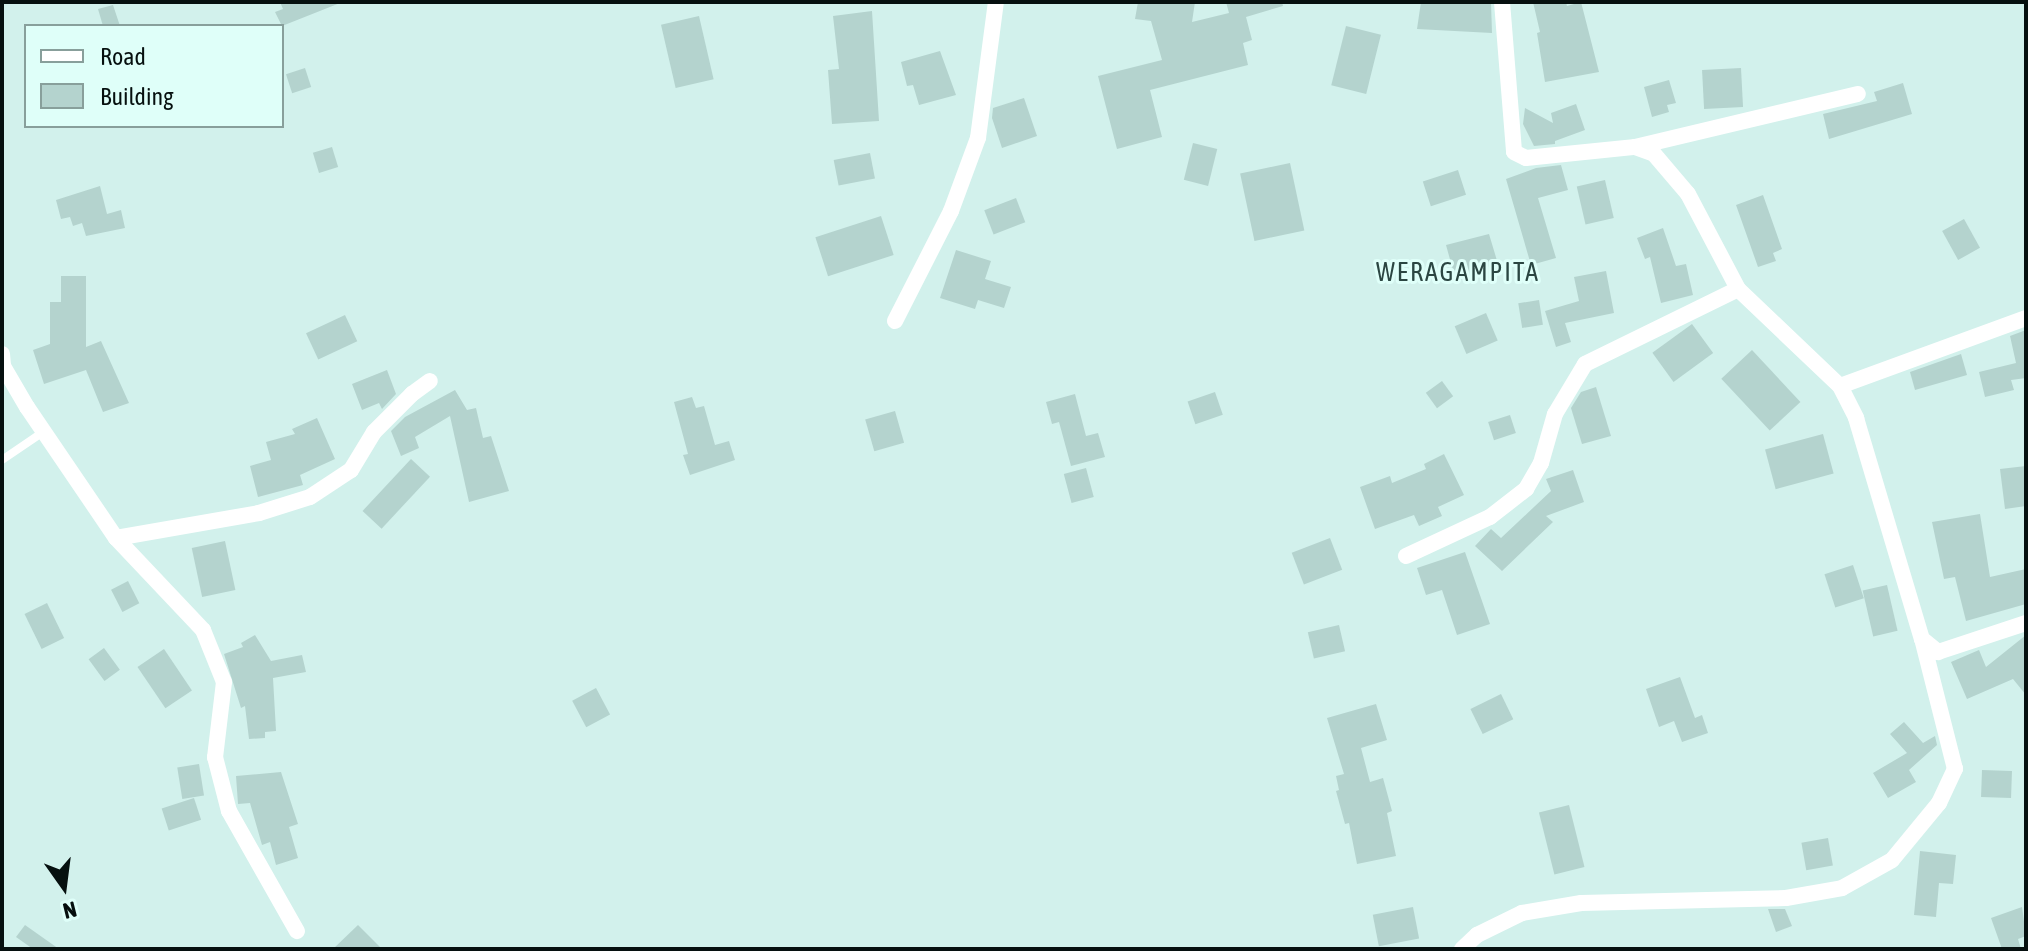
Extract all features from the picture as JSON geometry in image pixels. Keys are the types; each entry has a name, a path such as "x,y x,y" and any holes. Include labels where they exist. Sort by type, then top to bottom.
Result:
{"street":[{"path":"895,321 951,211 978,138 996,2"},
{"path":"1502,2 1514,152 1526,158 1635,147 1858,94"},
{"path":"1462,949 1477,935 1522,913 1581,903 1786,898 1842,888 1892,860 1939,803 1955,769 1922,639 1856,418 1840,386 1738,289 1688,194 1654,154 1635,147"},
{"path":"1406,556 1490,517 1526,489 1541,463 1555,414 1585,364 1738,289"},
{"path":"1840,386 2026,318"},
{"path":"2,354 3,366 116,538 203,630 224,682 215,757 229,811 297,931"},
{"path":"116,538 259,513 310,497 351,470 374,432 412,394 430,381"},
{"path":"1922,639 1938,652 2026,623"}],"lane":[{"path":"2,460 44,431"}],"building":[{"path":"280,2 340,2 284,25 275,12 283,9"},
{"path":"1138,2 1195,2 1192,22 1229,13 1226,2 1282,2 1283,6 1246,17 1252,40 1243,43 1248,65 1150,90 1162,137 1117,149 1098,76 1162,60 1151,21 1135,19"},
{"path":"1421,2 1491,3 1492,33 1417,29"},
{"path":"1533,2 1566,2 1567,6 1581,2 1599,72 1545,82 1537,33 1540,32"},
{"path":"113,5 119,24 102,24 98,9"},
{"path":"872,11 879,121 832,124 828,70 839,69 833,16"},
{"path":"699,16 714,79 676,88 661,25"},
{"path":"1346,26 1381,35 1366,94 1331,85"},
{"path":"940,51 956,95 919,105 913,85 907,86 901,62"},
{"path":"305,68 311,87 292,93 286,74"},
{"path":"1741,68 1743,107 1704,109 1702,70"},
{"path":"1669,80 1676,103 1667,105 1669,112 1652,117 1644,87"},
{"path":"1903,83 1912,114 1829,139 1823,114 1877,101 1874,92"},
{"path":"1024,98 1037,136 1002,148 992,118 993,108"},
{"path":"1576,104 1585,130 1555,141 1555,144 1534,146 1523,124 1525,108 1553,123 1551,113"},
{"path":"1193,143 1217,149 1208,186 1184,180"},
{"path":"332,147 338,167 319,173 313,153"},
{"path":"870,153 875,179 839,186 834,160"},
{"path":"1290,163 1304,230 1254,241 1240,174"},
{"path":"1561,165 1568,190 1538,198 1556,258 1531,265 1506,179 1536,168"},
{"path":"1458,170 1466,195 1431,206 1423,181"},
{"path":"1605,180 1614,218 1586,225 1577,187"},
{"path":"100,186 107,214 121,210 125,228 86,236 82,223 73,226 70,217 61,219 56,200"},
{"path":"1763,195 1782,249 1773,253 1776,261 1758,267 1736,205"},
{"path":"1016,198 1025,222 994,234 984,210"},
{"path":"881,216 894,255 828,276 815,237"},
{"path":"1964,219 1980,248 1958,260 1942,231"},
{"path":"1663,228 1676,266 1686,264 1693,295 1661,303 1650,257 1645,259 1637,238"},
{"path":"1489,234 1498,264 1483,268 1485,273 1456,281 1446,245"},
{"path":"956,250 991,261 985,279 1011,287 1004,308 978,300 975,309 940,298"},
{"path":"1606,271 1614,313 1565,323 1571,342 1556,347 1545,311 1579,301 1574,277"},
{"path":"61,276 86,276 86,347 101,341 129,403 103,412 86,370 44,384 33,350 50,344 50,302 61,302"},
{"path":"1539,300 1543,325 1522,328 1518,303"},
{"path":"1486,313 1498,341 1466,354 1455,326"},
{"path":"345,315 357,341 318,359 306,333"},
{"path":"1692,324 1713,353 1674,382 1652,353"},
{"path":"2026,330 2026,378 2011,380 2014,390 1985,397 1979,372 2016,363 2010,336"},
{"path":"1752,350 1800,402 1770,431 1721,379"},
{"path":"1961,354 1967,375 1915,390 1910,372"},
{"path":"387,370 396,394 382,409 379,403 362,410 352,384"},
{"path":"1442,381 1453,396 1437,408 1426,393"},
{"path":"1596,387 1611,436 1582,444 1571,408 1581,392"},
{"path":"455,390 467,410 476,408 483,438 491,436 509,491 469,502 450,416 415,437 419,448 401,456 391,431 405,417"},
{"path":"1215,392 1223,415 1195,424 1188,401"},
{"path":"1075,394 1086,436 1098,433 1105,457 1071,466 1059,422 1052,424 1046,402"},
{"path":"692,397 696,408 704,406 715,445 729,441 735,460 690,475 683,455 688,454 674,402"},
{"path":"895,411 904,443 874,451 865,420"},
{"path":"1510,415 1516,433 1494,440 1488,422"},
{"path":"317,418 335,459 300,475 303,485 258,497 250,466 271,460 266,442 295,434 292,429"},
{"path":"1823,434 1834,474 1776,489 1765,450"},
{"path":"1444,454 1464,495 1438,507 1442,516 1419,526 1414,515 1375,529 1360,487 1390,476 1392,483 1426,469 1424,464"},
{"path":"411,459 430,477 382,529 363,511"},
{"path":"2026,466 2026,506 2005,509 2000,469"},
{"path":"1086,468 1094,497 1072,503 1064,474"},
{"path":"1573,470 1584,502 1546,516 1553,522 1502,571 1475,546 1491,529 1501,538 1551,491 1546,479"},
{"path":"1980,514 1990,577 2026,569 2026,604 1966,621 1955,577 1944,579 1932,522"},
{"path":"1330,538 1342,570 1304,584 1292,553"},
{"path":"225,541 235,590 202,597 192,548"},
{"path":"1465,552 1490,624 1457,635 1442,590 1426,595 1417,568"},
{"path":"1853,565 1864,598 1835,608 1824,574"},
{"path":"128,581 139,603 122,612 111,590"},
{"path":"1887,585 1898,631 1873,636 1863,591"},
{"path":"47,603 64,638 42,649 25,614"},
{"path":"1339,625 1345,651 1314,659 1308,632"},
{"path":"255,635 271,661 302,655 306,672 273,678 276,731 265,732 265,738 249,739 245,706 241,708 224,654 243,647 241,643"},
{"path":"2026,635 2026,695 2013,679 1967,699 1951,662 1979,650 1986,667"},
{"path":"104,648 120,670 104,681 89,659"},
{"path":"164,649 192,690 165,708 137,667"},
{"path":"1680,677 1695,718 1702,715 1708,733 1682,742 1674,721 1659,727 1646,689"},
{"path":"596,688 610,714 586,727 572,701"},
{"path":"1501,694 1513,719 1483,734 1470,709"},
{"path":"1376,704 1387,740 1361,748 1370,782 1383,778 1392,811 1387,813 1396,856 1357,864 1349,823 1345,824 1336,791 1339,790 1336,776 1344,774 1327,718"},
{"path":"1904,722 1923,743 1935,736 1937,745 1909,770 1916,782 1888,798 1873,773 1907,753 1890,734"},
{"path":"199,764 204,796 182,799 177,767"},
{"path":"1982,770 2012,771 2011,798 1981,797"},
{"path":"281,772 298,824 289,827 298,858 276,865 270,842 262,845 250,803 238,804 236,776"},
{"path":"194,798 201,820 169,830 162,809"},
{"path":"1569,805 1584,867 1554,875 1539,812"},
{"path":"1828,838 1833,866 1806,870 1801,843"},
{"path":"1920,851 1956,855 1953,884 1939,883 1936,917 1914,915"},
{"path":"1413,907 1419,938 1379,946 1373,915"},
{"path":"2022,907 2026,936 2018,939 2021,949 2002,949 1991,918"},
{"path":"1768,909 1785,909 1792,926 1776,932"},
{"path":"25,925 59,949 33,949 16,937"},
{"path":"358,925 382,949 333,949"}],"district":[{"name":"WERAGAMPITA","path":"1458,273"}]}
